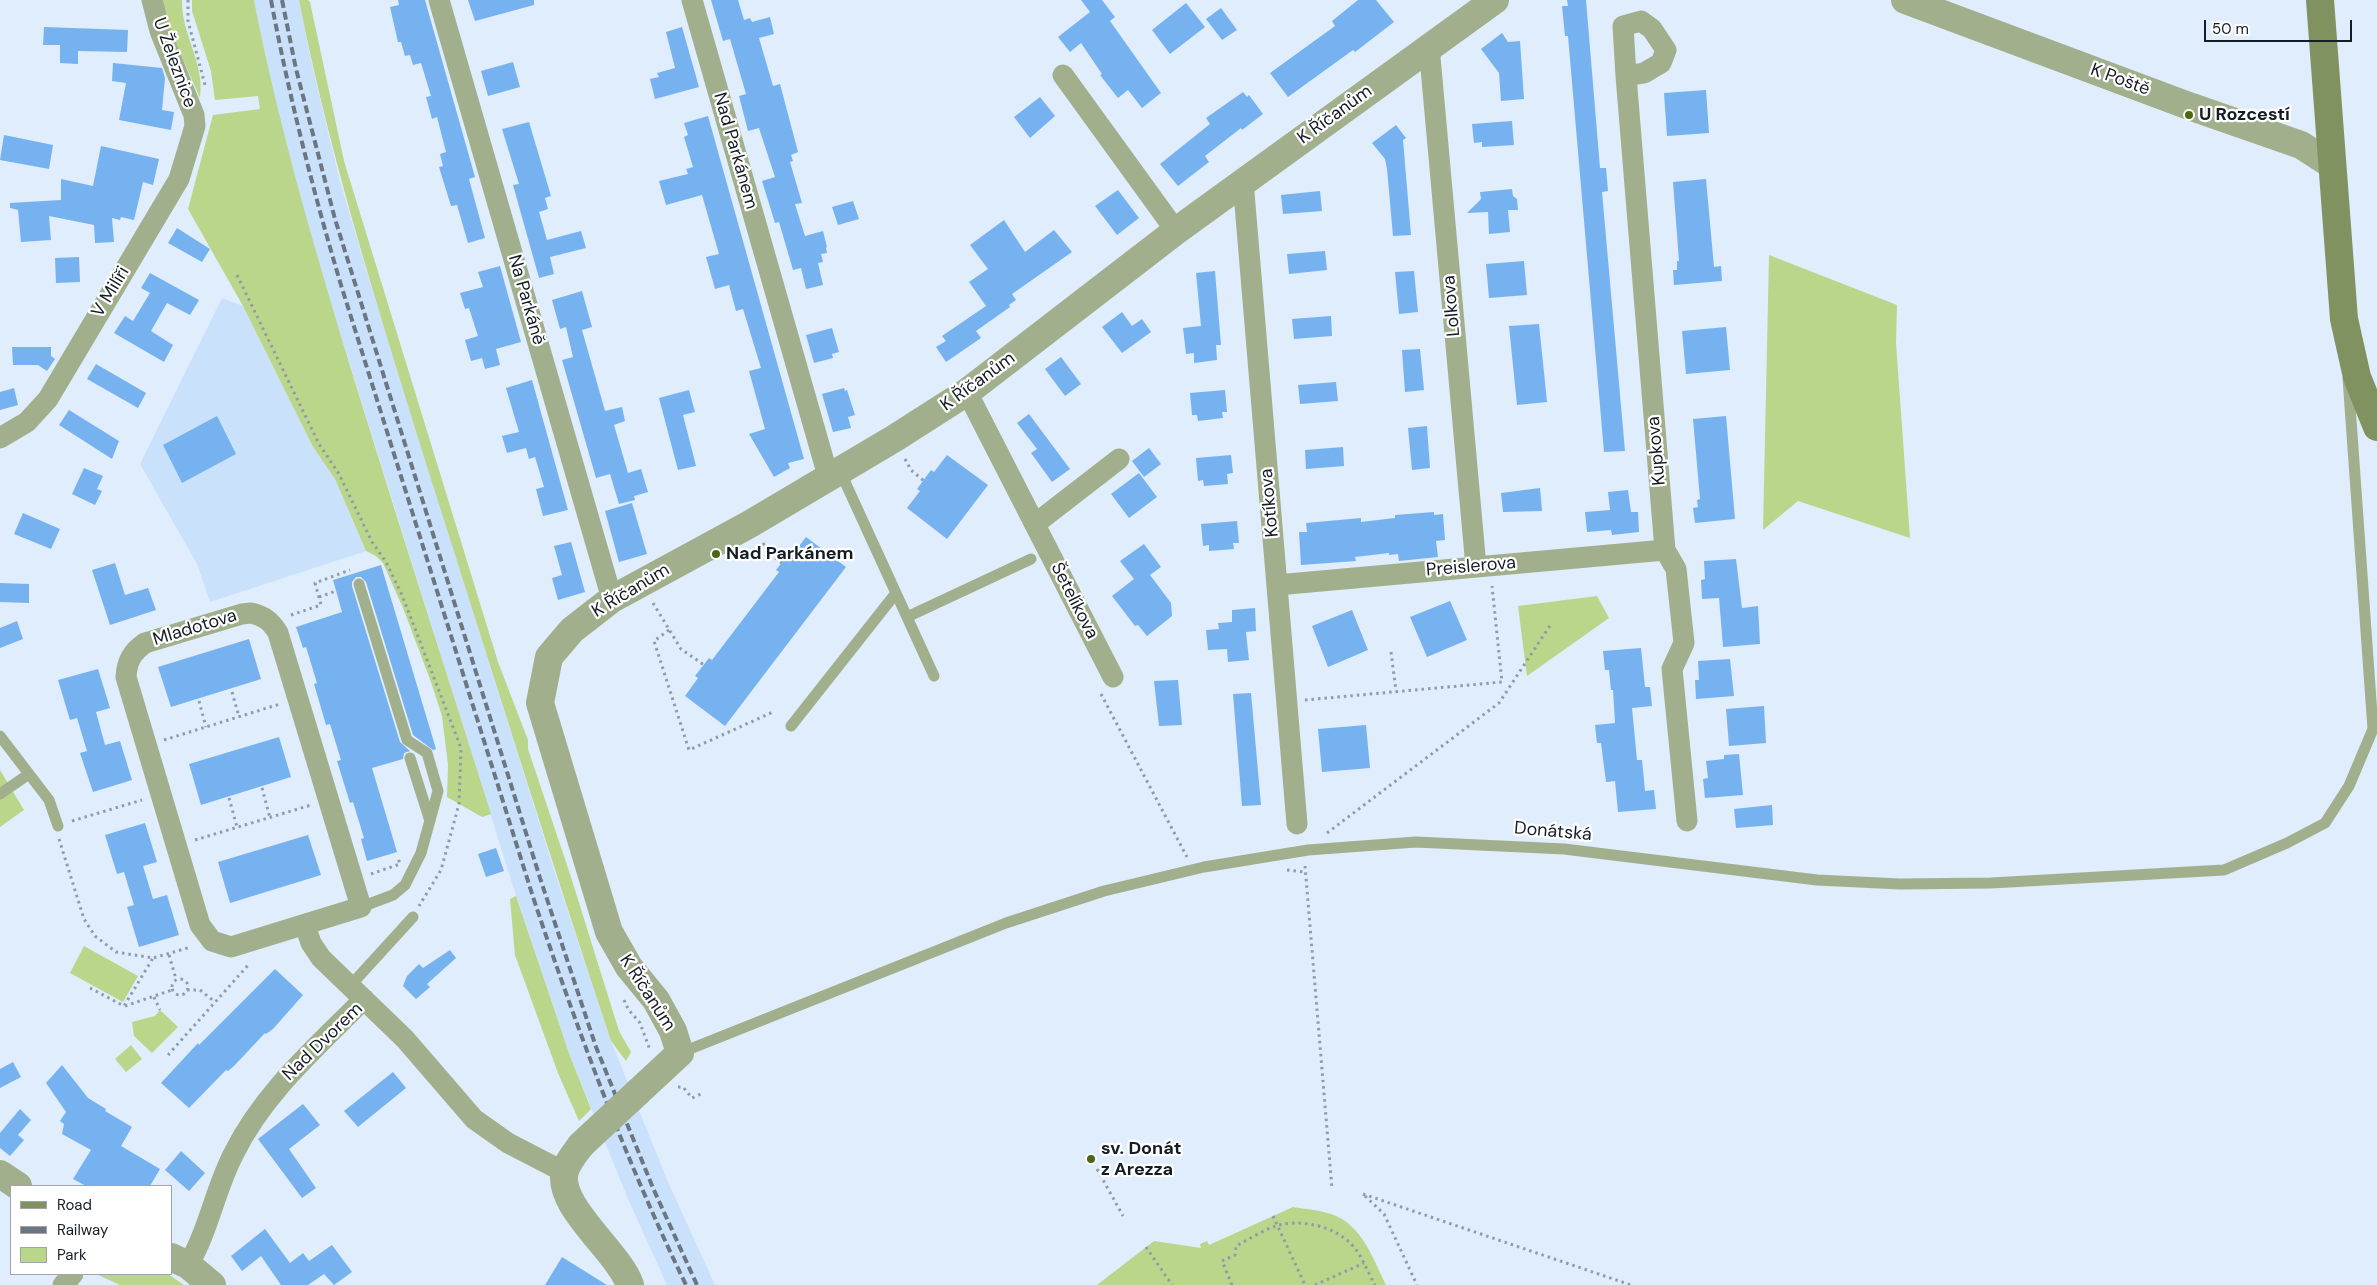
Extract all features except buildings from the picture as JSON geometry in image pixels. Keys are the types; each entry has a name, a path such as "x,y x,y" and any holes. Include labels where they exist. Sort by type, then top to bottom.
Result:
{"main road":[{"path":"2320,0 2344,319 2357,378 2377,427"}],"street":[{"name":"U Železnice","path":"152,0 160,31 194,116 195,126"},
{"name":"Na Parkáně","path":"440,0 612,599"},
{"name":"Nad Parkánem","path":"692,0 833,472"},
{"name":"K Říčanům","path":"564,1172 581,1145 680,1054 673,1031 656,1000 629,967 609,932 540,703 549,658 572,630 612,599 750,524 833,472 895,438 967,392 1176,231 1495,0"},
{"name":"K Poště","path":"1905,0 2188,106 2301,146 2332,164"},
{"name":"Lolkova","path":"1429,46 1483,566"},
{"path":"1063,75 1176,231"},
{"name":"Kupkova","path":"1626,76 1665,550 1676,569 1684,643 1672,669 1687,821"},
{"name":"V Milíři","path":"0,438 27,422 48,399 179,179 195,126"},
{"name":"Kotíkova","path":"1243,182 1297,824"},
{"name":"Šetelíkova","path":"967,392 1113,677"},
{"path":"1035,524 1118,459"},
{"name":"Preislerova","path":"1276,585 1665,550"},
{"name":"Mladotova","path":"271,622 262,616 251,613 242,614 145,643 138,648 127,665 126,677 200,925 212,941 222,946 240,945 361,906"},
{"path":"271,622 278,633 361,906"},
{"path":"305,925 310,943 320,958 357,993"},
{"name":"Nad Dvorem","path":"180,1261 200,1244 222,1178 234,1151 257,1113 357,993 405,1040 474,1119 508,1143 564,1172"},
{"path":"564,1172 565,1186 571,1202 622,1268 630,1285"},
{"path":"0,1174 16,1185"},
{"path":"180,1261 212,1285"},
{"path":"63,1285 72,1275"}],"lane":[{"name":"Donátská","path":"680,1054 1014,920 1104,891 1193,869 1304,851 1416,842 1490,844 1622,855 1801,878 1867,883 1946,884 2224,870 2287,844 2325,823 2349,786 2373,729 2344,319"},
{"path":"833,472 896,593 934,676"},
{"path":"907,617 1031,559"},
{"path":"359,584 407,740 426,753 438,792 421,853 405,885 393,895 361,906"},
{"path":"791,726 896,593"},
{"path":"0,736 49,800 58,826"},
{"path":"410,758 430,821"},
{"path":"0,794 29,774"},
{"path":"357,993 413,917"}],"path":[{"path":"188,0 188,21 204,74 206,93"},
{"path":"895,438 910,470 924,480"},
{"path":"1286,702 1502,682 1483,566"},
{"path":"322,610 314,583 350,570"},
{"path":"641,583 681,649 704,665"},
{"path":"319,596 336,591"},
{"path":"271,622 321,605"},
{"path":"1332,1189 1304,872 1304,851 1499,702 1551,624"},
{"path":"669,630 654,640 689,750 773,712"},
{"path":"1391,652 1396,691"},
{"path":"1113,677 1100,692 1193,869"},
{"path":"232,692 239,716"},
{"path":"146,746 298,699"},
{"path":"199,701 206,727"},
{"path":"262,788 270,818"},
{"path":"229,798 237,828"},
{"path":"146,799 58,826 57,833 84,919 95,936 116,952 153,958 169,955 191,947"},
{"path":"176,846 329,800"},
{"path":"353,880 400,864 398,858"},
{"path":"1278,870 1304,872"},
{"path":"169,955 176,979"},
{"path":"124,1006 153,958"},
{"path":"168,1055 253,959"},
{"path":"176,979 184,980 187,990"},
{"path":"172,990 171,985 176,979"},
{"path":"90,988 124,1006 172,990"},
{"path":"172,990 181,995 187,990 200,990 215,1002"},
{"path":"154,997 160,1010"},
{"path":"674,1088 683,1087 692,1098 701,1094"},
{"path":"1097,1169 1123,1216"},
{"path":"1417,1285 1384,1214 1363,1194 1631,1285"},
{"path":"1273,1216 1305,1285"},
{"path":"1232,1285 1222,1261 1235,1255 1236,1246 1277,1226 1296,1222 1325,1228 1344,1238 1354,1247 1375,1285"},
{"path":"1146,1247 1172,1285"},
{"path":"1315,1285 1364,1263"}],"shaded area":[{"path":"254,0 299,0 312,65 339,178 555,873 611,1041 668,1182 715,1285 667,1285 628,1199 570,1056 513,886 325,285 297,189 269,75"},
{"path":"222,298 243,306 313,447 335,479 366,551 210,602 197,564 140,464"}],"green space":[{"path":"162,0 182,0 185,25 199,73 201,85 200,98 167,23"},
{"path":"192,0 254,0 288,149 315,248 375,447 491,814 482,817 447,797 448,765 442,716 403,608 383,563 376,556 366,551 335,479 313,447 243,306 188,209 213,115 260,109 258,96 215,100 211,71 192,11"},
{"path":"299,0 308,0 310,2 344,161 498,662 528,740 528,749 571,877 619,1031 631,1052 626,1061 611,1041 566,905 398,372 343,187 312,63"},
{"path":"1769,255 1897,305 1896,343 1910,538 1798,501 1763,530"},
{"path":"1597,596 1609,618 1527,676 1518,606"},
{"path":"0,770 24,810 0,827"},
{"path":"516,896 570,1056 591,1109 579,1121 558,1073 515,955 510,899"},
{"path":"84,946 138,976 123,1002 70,973"},
{"path":"160,1010 178,1027 152,1053 134,1036 132,1022 155,1016"},
{"path":"131,1045 142,1059 126,1072 115,1059"},
{"path":"1293,1207 1331,1214 1351,1226 1359,1234 1371,1254 1386,1285 1097,1285 1154,1241 1201,1248 1200,1244 1207,1241 1209,1245"},
{"path":"98,1275 169,1275 184,1285 120,1285"}],"railway":[{"path":"271,0 302,143 341,285 533,897 567,996 622,1142 686,1285"},
{"path":"282,0 296,69 335,219 540,878 596,1047 653,1188 697,1285"}],"place":[{"name":"U Rozcestí","path":"2189,115"},
{"name":"Nad Parkánem","path":"716,554"},
{"name":"sv. Donát z Arezza","path":"1091,1159"}]}
